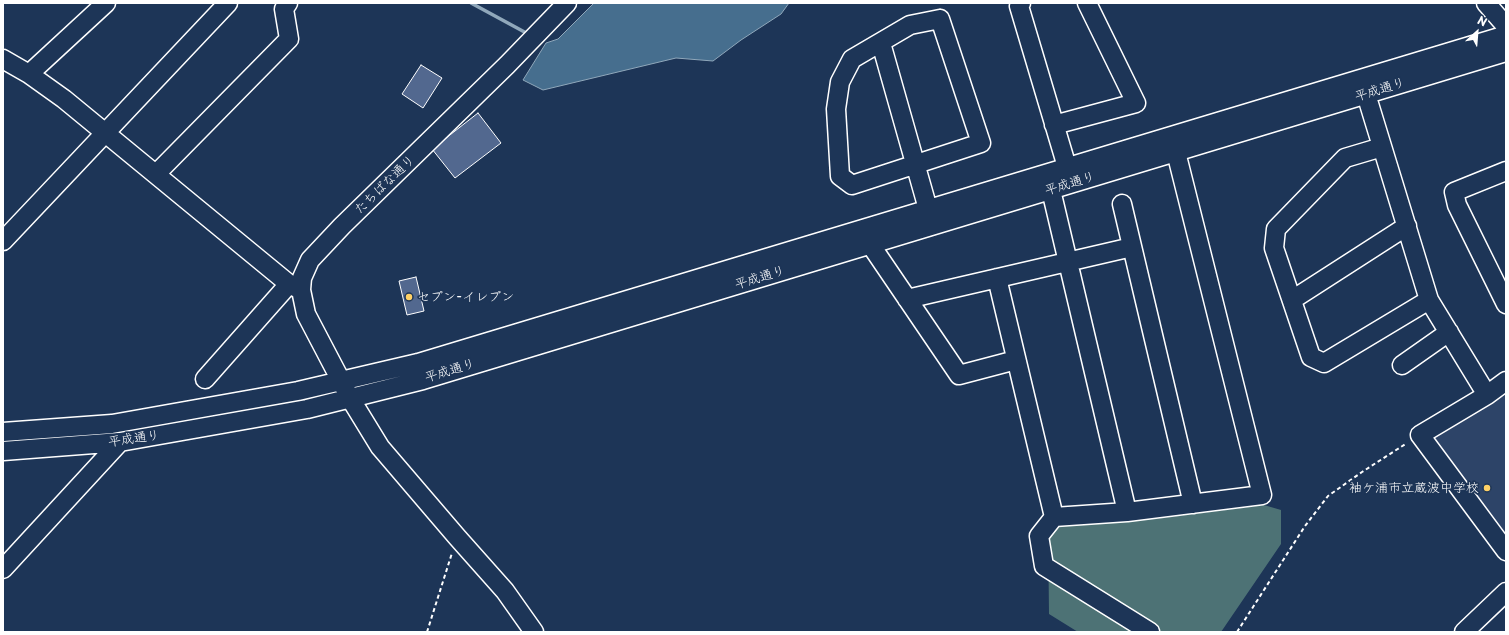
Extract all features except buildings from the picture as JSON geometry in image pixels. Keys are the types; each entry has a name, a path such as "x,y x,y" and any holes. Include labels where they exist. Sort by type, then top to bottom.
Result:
{"street":[{"path":"29,74 106,3"},
{"path":"3,241 228,3"},
{"path":"156,174 289,39 284,9 288,3"},
{"name":"たちばな通り","path":"534,632 505,591 380,447 350,398 306,314 295,287 304,274 310,260 342,226 507,65 568,3"},
{"path":"1021,3 1019,6 1067,167"},
{"path":"1054,125 1136,103 1087,3"},
{"path":"1486,3 1506,26"},
{"path":"940,19 981,143 915,164 852,184 840,176 836,109 840,82 852,59 910,25 940,19"},
{"name":"平成通り","path":"3,432 112,424 298,392 418,363 1506,35"},
{"path":"881,43 928,209"},
{"name":"平成通り","path":"3,451 120,442 307,409 423,380 1506,52"},
{"path":"3,59 29,74 64,99 295,287 205,379"},
{"path":"1366,94 1429,300 1487,395"},
{"path":"1382,147 1345,158 1276,229 1274,248 1311,357 1324,363 1429,300"},
{"path":"1150,632 1044,566 1039,536 1054,517 1127,512 1262,495 1176,152"},
{"path":"1506,171 1454,192 1457,205 1506,304"},
{"path":"1051,190 1127,512"},
{"path":"1122,204 1193,504"},
{"path":"1292,300 1407,226"},
{"path":"870,244 959,375 1016,360"},
{"path":"907,299 1132,247"},
{"path":"998,278 1054,517"},
{"path":"1402,365 1449,332"},
{"path":"1506,381 1487,395 1420,435 1506,551"},
{"path":"3,570 120,442"},
{"path":"1474,629 1506,592"}],"path":[{"path":"1237,632 1305,526 1328,496 1362,472 1420,435"},
{"path":"427,632 457,537"}],"shaded area":[{"path":"594,3 789,3 781,14 741,40 713,61 676,58 543,90 523,80 546,43 558,39"},
{"name":"袖ケ浦市立蔵波中学校","path":"1506,386 1506,539 1430,437"}],"green space":[{"path":"1264,505 1281,510 1281,544 1221,632 1078,632 1049,614 1048,525 1100,514 1153,519"}],"waterway":[{"path":"471,3 530,35"}],"place":[{"name":"セブン-イレブン","path":"409,297"},
{"name":"袖ケ浦市立蔵波中学校","path":"1487,488"}]}
